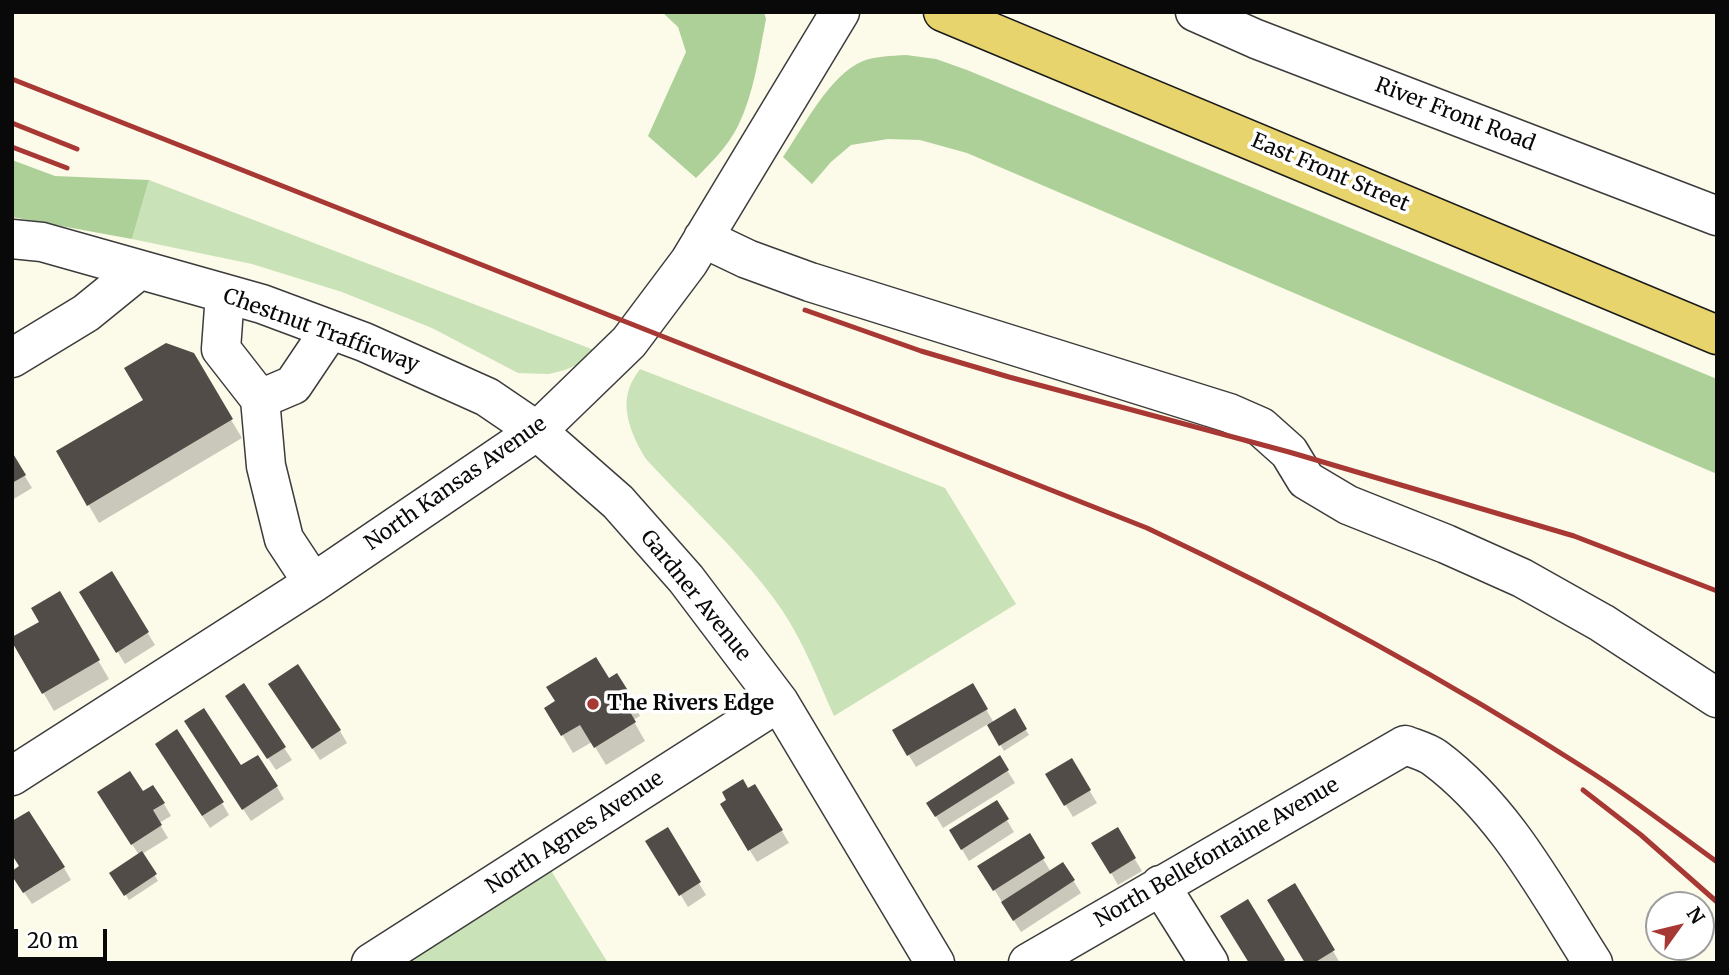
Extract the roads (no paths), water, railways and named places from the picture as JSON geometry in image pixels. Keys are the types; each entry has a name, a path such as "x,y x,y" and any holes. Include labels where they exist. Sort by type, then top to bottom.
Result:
{"main road":[{"name":"East Front Street","path":"943,12 1717,335"}],"street":[{"name":"North Kansas Avenue","path":"12,776 313,583 537,431 629,342 689,262 840,12"},
{"name":"River Front Road","path":"1195,12 1256,39 1717,216"},
{"path":"704,238 747,259 810,282 1229,413 1261,427 1289,452 1306,480 1337,499 1522,578 1602,623 1717,698"},
{"name":"Chestnut Trafficway","path":"12,239 42,242 262,304 486,397 537,431"},
{"path":"12,358 86,313 139,270"},
{"path":"225,294 221,349 260,399 266,466 284,540 313,583"},
{"path":"260,399 293,385 330,330"},
{"name":"Gardner Avenue","path":"537,431 618,502 685,579 779,702 935,963"},
{"name":"North Agnes Avenue","path":"372,963 779,702"},
{"name":"North Bellefontaine Avenue","path":"1028,963 1405,745 1433,756 1472,790 1521,848 1593,963"},
{"path":"1160,885 1209,963"}],"railway":[{"path":"12,79 1147,528 1316,612 1479,703 1603,780 1717,862"},
{"path":"12,123 77,149"},
{"path":"12,147 67,168"},
{"path":"805,310 921,351 1009,377 1289,452 1574,536 1717,591"},
{"path":"1583,790 1641,835 1717,902"}],"place":[{"name":"The Rivers Edge","path":"593,704"}]}
